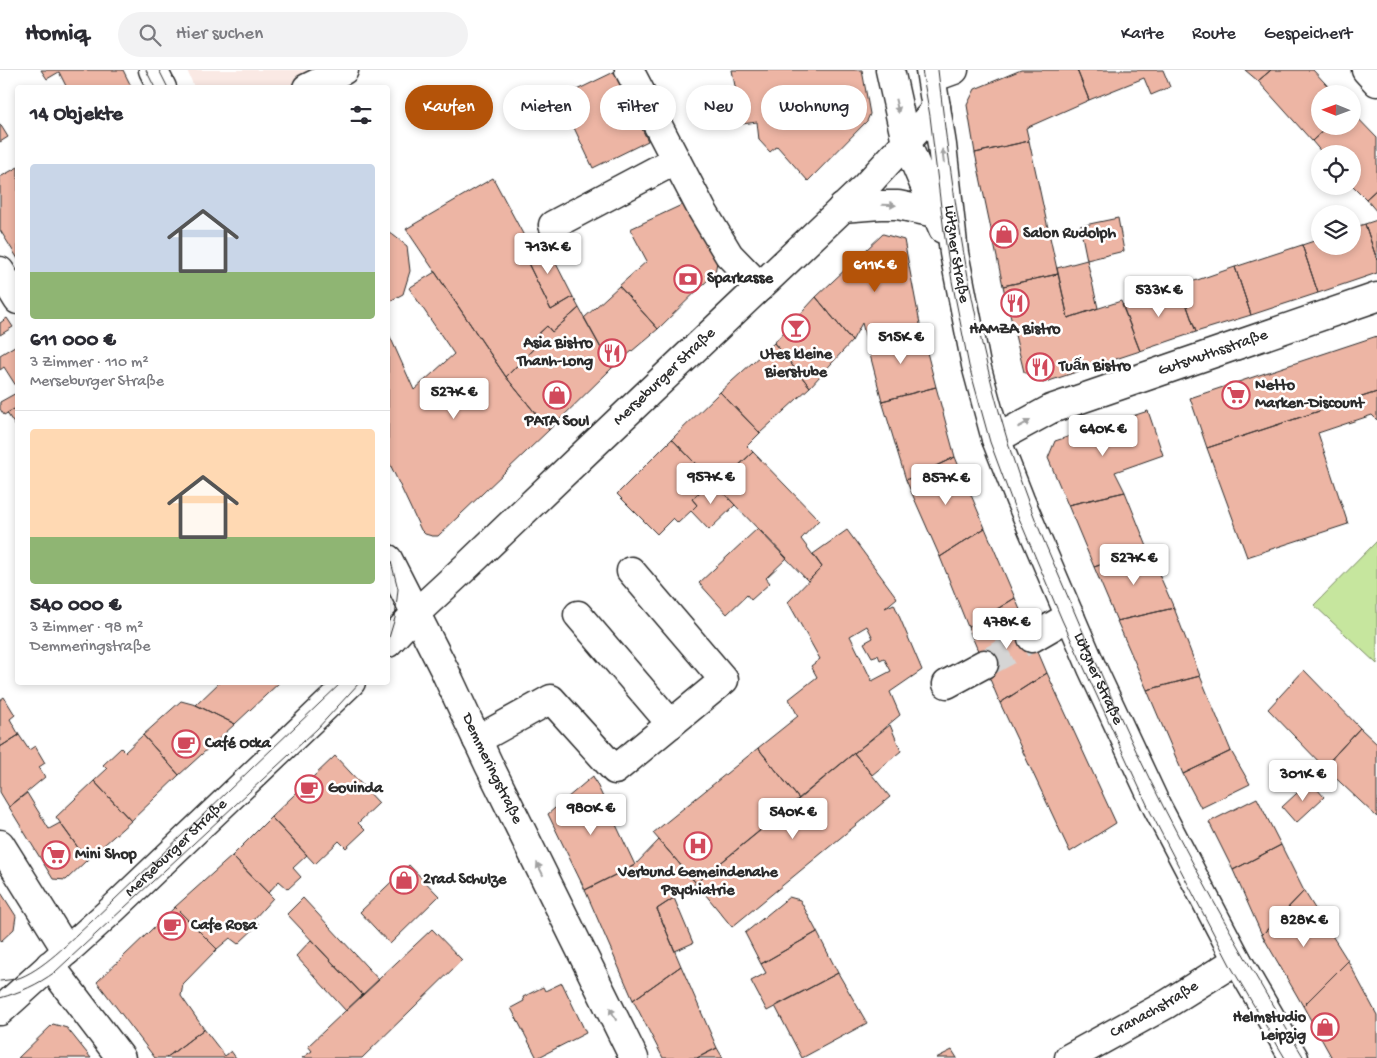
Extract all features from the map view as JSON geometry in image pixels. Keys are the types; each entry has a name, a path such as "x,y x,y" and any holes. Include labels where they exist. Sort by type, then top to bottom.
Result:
{"main road":[{"path":"154,70 161,85"},
{"path":"314,85 344,70"},
{"path":"629,70 702,210 729,255 760,287"},
{"name":"Lützner Straße","path":"890,70 906,142 935,213"},
{"path":"1366,70 1377,82"},
{"name":"Lützner Straße","path":"939,73 936,107 954,253 976,365 996,439 1092,668 1157,808 1237,960 1294,1058"},
{"name":"Merseburger Straße","path":"390,641 415,614 470,564 865,188 936,107"},
{"path":"553,225 676,160"},
{"path":"842,208 880,204 898,205 935,213 954,253"},
{"path":"0,271 15,295"},
{"name":"GutsMuthsstraße","path":"996,439 1051,409 1377,297"},
{"name":"Demmeringstraße","path":"390,563 444,669 477,740 634,1058"},
{"path":"477,740 550,699 615,770 724,680 631,571"},
{"path":"578,615 671,724"},
{"path":"1032,638 1070,616"},
{"path":"946,684 984,664"},
{"name":"Merseburger Straße","path":"0,1011 10,992 59,958 344,685"},
{"path":"0,844 59,958 121,1058"},
{"name":"Cranachstraße","path":"1069,1058 1167,1004 1237,960"}],"shaded area":[{"path":"187,70 361,70 336,85 193,85"}],"green space":[{"path":"1377,541 1377,664 1314,605"}],"building":[{"path":"41,70 123,70 130,85 66,85 59,72 47,79"},
{"path":"732,70 862,70 865,85 761,85 761,130 858,130 808,181 777,146 770,152 759,140 757,122 751,123 751,85 735,85"},
{"path":"1021,70 1077,70 1089,100 1026,128 1029,141 975,153 967,105 975,89"},
{"path":"1077,70 1163,70 1170,87 1151,95 1144,78 1089,100"},
{"path":"1245,70 1271,70 1258,81"},
{"path":"1271,70 1313,70 1327,85 1311,85 1311,135 1318,135 1312,141 1258,81"},
{"path":"614,72 620,85 600,85 600,130 643,130 648,141 593,168 575,130 590,130 590,85 587,85"},
{"path":"867,98 870,114 867,121"},
{"path":"1361,121 1377,138 1377,189 1366,199 1361,194 1361,145 1315,145 1312,141 1318,135 1361,135"},
{"path":"0,124 8,137 0,142"},
{"path":"1029,141 1058,274 1003,286 975,153"},
{"path":"15,169 15,254 0,230 0,177"},
{"path":"493,178 530,247 522,251 551,310 573,297 579,308 552,332 547,326 532,340 537,345 506,377 406,229"},
{"path":"1377,189 1377,212 1366,199"},
{"path":"686,203 717,262 715,273 658,329 619,286 647,261 630,229"},
{"path":"1118,218 1124,251 1087,260 1080,226"},
{"path":"1377,220 1377,260 1365,224"},
{"path":"1365,224 1377,260 1377,273 1318,293 1302,245 1311,242 1311,255 1361,255 1361,225"},
{"path":"390,233 407,246 410,271 403,294 390,301"},
{"path":"883,234 904,240 921,329 867,343 862,323 852,341 816,297"},
{"path":"544,240 573,297 551,310 522,251"},
{"path":"1302,245 1318,293 1251,315 1235,267"},
{"path":"1087,260 1098,308 1068,318 1057,268"},
{"path":"1235,267 1251,315 1196,332 1180,286"},
{"path":"435,272 506,377 549,430 438,536 425,534 421,530 390,464 390,336 414,390 454,354 409,288"},
{"path":"1058,274 1068,318 1121,301 1140,351 1043,383 1024,372 1003,286"},
{"path":"619,286 658,329 612,368 584,318"},
{"path":"1180,286 1196,332 1140,351 1122,305"},
{"path":"816,297 852,341 810,387 774,343"},
{"path":"579,308 612,368 549,430 506,377 537,345 532,340 547,326 552,332"},
{"path":"7,318 13,327 0,335 0,323"},
{"path":"921,329 936,387 882,401 867,343"},
{"path":"1377,336 1377,392 1207,448 1190,398"},
{"path":"774,343 810,387 760,433 720,392"},
{"path":"15,346 15,384 4,367 0,370 0,355"},
{"path":"936,387 955,457 906,480 882,401"},
{"path":"720,392 760,433 747,446 753,452 732,472 726,466 712,481 672,439"},
{"path":"1377,392 1377,420 1372,415 1318,433 1348,524 1247,557 1207,448"},
{"path":"15,394 15,409 4,415 0,409 0,402"},
{"path":"15,409 15,425 7,413"},
{"path":"1148,411 1163,455 1115,472 1125,492 1068,505 1048,458 1055,441"},
{"path":"672,439 712,481 692,499 697,505 691,511 678,523 673,518 657,534 617,494"},
{"path":"753,452 819,520 801,539 822,567 808,581 712,481 726,466 732,472"},
{"path":"955,457 985,528 940,557 906,480"},
{"path":"712,481 735,505 709,530 691,511 697,505 692,499"},
{"path":"1125,492 1148,549 1094,567 1068,505"},
{"path":"758,528 787,558 766,578 770,583 751,600 747,595 727,614 699,583"},
{"path":"985,528 1015,598 968,627 940,557"},
{"path":"847,530 897,598 885,608 894,604 922,670 890,692 900,715 799,799 758,748 798,716 789,699 817,677 811,666 820,659 788,602 822,567 813,554","holes":["867,626 873,638 864,643 872,657 878,655 880,660 884,658 891,671 872,681 850,636"]},
{"path":"1148,549 1174,608 1117,621 1094,567"},
{"path":"1015,598 1047,673 1000,703 968,627"},
{"path":"1174,608 1200,676 1147,690 1117,621"},
{"path":"1304,670 1360,728 1324,767 1268,709"},
{"path":"1047,673 1116,823 1070,852 1000,703"},
{"path":"1200,676 1231,751 1183,774 1147,690"},
{"path":"217,685 277,685 235,724 196,705"},
{"path":"4,697 15,715 10,719 19,735 0,747 0,700"},
{"path":"181,701 196,705 235,724 179,775 143,735"},
{"path":"890,725 901,751 872,775 854,753"},
{"path":"1360,728 1377,744 1377,817 1324,767"},
{"path":"19,735 29,750 35,746 45,763 39,767 45,777 9,807 0,792 0,747"},
{"path":"143,735 179,775 131,821 94,781 107,769 103,765 121,748 125,752"},
{"path":"758,748 799,799 696,883 653,833"},
{"path":"1231,751 1250,784 1201,808 1183,774"},
{"path":"854,753 890,797 732,927 696,883"},
{"path":"335,756 379,803 358,823 365,830 346,848 339,841 315,864 271,817"},
{"path":"593,776 635,865 585,890 548,814"},
{"path":"94,781 131,821 87,860 56,817"},
{"path":"1310,781 1324,797 1296,823 1282,807"},
{"path":"27,793 49,829 60,823 87,860 66,880 53,879 9,807"},
{"path":"1257,798 1281,845 1233,870 1209,822"},
{"path":"271,817 307,855 293,868 301,877 288,889 279,881 268,893 232,856"},
{"path":"659,840 696,883 657,909 681,966 633,1000 585,890 635,865"},
{"path":"1281,845 1304,891 1262,935 1233,870"},
{"path":"232,856 273,898 254,919 259,924 238,944 230,938 217,949 175,907"},
{"path":"409,865 439,896 390,944 360,912"},
{"path":"0,891 16,916 14,929 0,942"},
{"path":"1304,891 1348,961 1303,1006 1262,935"},
{"path":"789,897 800,900 817,932 761,964 745,933"},
{"path":"303,898 379,980 363,995 287,914"},
{"path":"674,898 693,943 675,951 657,909"},
{"path":"175,907 217,949 183,984 181,996 204,1029 166,1058 155,1058 97,982"},
{"path":"432,929 462,960 362,1058 302,1058 312,1051 308,1046"},
{"path":"817,932 838,973 767,1011 751,981 766,973 761,964"},
{"path":"311,940 363,995 346,1011 296,956"},
{"path":"1348,961 1377,1015 1377,1058 1332,1058 1303,1006"},
{"path":"681,966 717,1048 697,1058 663,1058 633,1000"},
{"path":"838,973 867,1023 802,1058 775,1006"},
{"path":"562,983 586,1033 537,1058 511,1008 524,1001 523,997 543,987 545,991"},
{"path":"53,1024 67,1028 91,1058 18,1058"},
{"path":"204,1029 225,1056 231,1051 236,1058 166,1058"},
{"path":"717,1048 723,1058 697,1058"},
{"path":"952,1050 957,1058 936,1058"}],"tunnel":[{"path":"984,664 1032,638"}],"tram line":[{"path":"146,70 154,85"},
{"path":"159,70 166,85"},
{"path":"922,70 952,281 969,366 990,442 1013,504 1062,620 1150,811 1230,965 1285,1058"},
{"path":"938,70 949,161 972,298 993,388 1012,455 1028,500 1095,660 1151,782 1214,902 1304,1058"},
{"path":"390,558 398,589 395,618 390,634"},
{"path":"0,981 16,979 26,975 56,954 339,685"},
{"path":"0,998 29,988 55,972 317,729 357,685"}],"place":[{"name":"Salon Rudolph","path":"1004,234"},
{"name":"Sparkasse","path":"688,279"},
{"name":"HAMZA Bistro","path":"1015,303"},
{"name":"Utes kleine Bierstube","path":"796,328"},
{"name":"Asia Bistro Thanh-Long","path":"612,353"},
{"name":"Tuấn Bistro","path":"1040,367"},
{"name":"PATA Soul","path":"557,395"},
{"name":"Netto Marken-Discount","path":"1236,395"},
{"name":"Café Ocka","path":"186,744"},
{"name":"Govinda","path":"309,789"},
{"name":"Verbund Gemeindenahe Psychiatrie","path":"698,846"},
{"name":"Mini Shop","path":"56,855"},
{"name":"2rad Schulze","path":"404,880"},
{"name":"Cafe Rosa","path":"172,926"},
{"name":"Helmstudio Leipzig","path":"1325,1027"}]}
